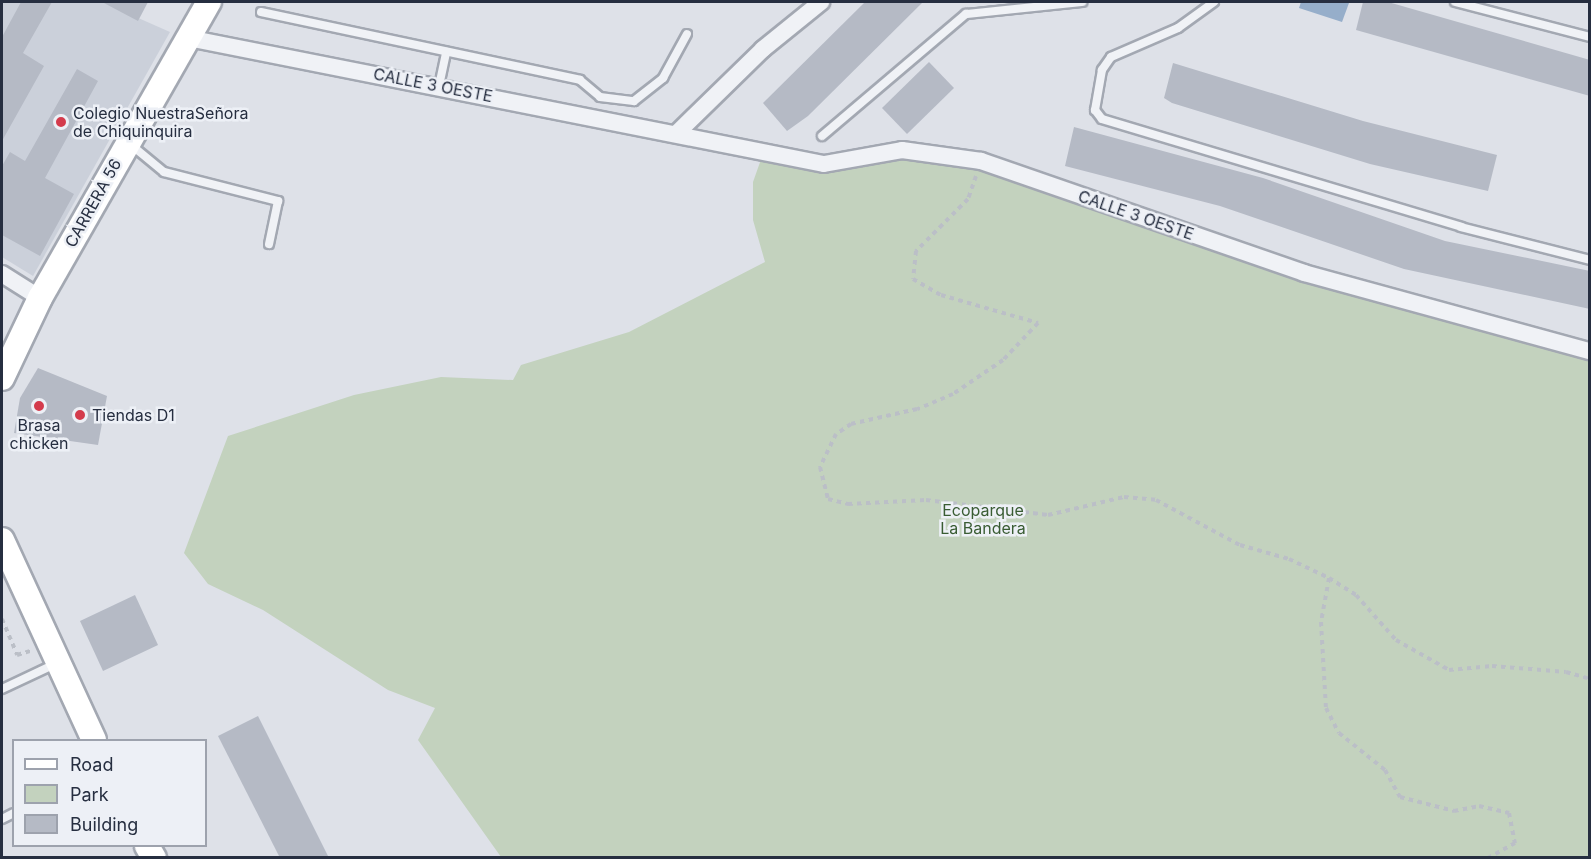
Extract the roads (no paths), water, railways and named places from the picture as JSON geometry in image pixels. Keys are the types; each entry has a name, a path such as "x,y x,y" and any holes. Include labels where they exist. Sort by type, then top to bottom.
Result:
{"street":[{"name":"CARRERA 56","path":"2,378 40,298 127,141 209,2"},
{"path":"678,132 763,49 821,2"},
{"name":"CALLE 3 OESTE","path":"188,38 678,132 825,164 902,150 981,161 1304,273 1590,351"},
{"path":"2,274 40,298"},
{"path":"2,540 55,664 93,739"}],"lane":[{"path":"822,136 957,19 1006,7 1082,2"},
{"path":"1214,2 1178,28 1111,57 1102,70 1095,110 1102,119 1461,227 1590,260"},
{"path":"1455,2 1590,37"},
{"path":"261,12 580,80 600,97 634,101 663,78 687,34"},
{"path":"439,86 446,52"},
{"path":"127,141 164,172 279,201 269,244"},
{"path":"2,689 55,664"}],"water":[{"path":"1301,2 1349,3 1342,22 1299,8"}],"place":[{"name":"Colegio NuestraSeñora de Chiquinquira","path":"61,122"},
{"name":"Brasa chicken","path":"39,406"},
{"name":"Tiendas D1","path":"80,415"}],"park label":[{"name":"Ecoparque La Bandera","path":"983,519"}]}
